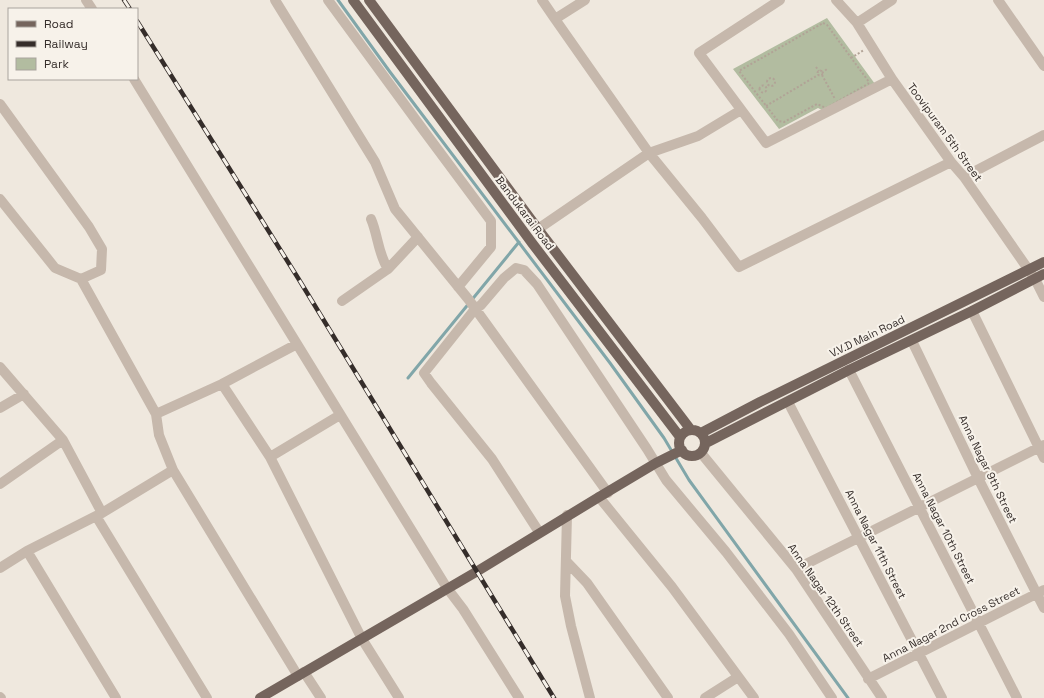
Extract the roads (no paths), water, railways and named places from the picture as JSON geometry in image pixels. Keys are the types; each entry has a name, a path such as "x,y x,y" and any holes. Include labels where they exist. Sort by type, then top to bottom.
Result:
{"main road":[{"name":"Bandukarai Road","path":"353,0 537,250 680,438"},
{"name":"Bandukarai Road","path":"369,0 538,229 691,430"},
{"name":"V.V.D Main Road","path":"701,433 760,402 1044,262"},
{"name":"V.V.D Main Road","path":"706,443 849,370 972,312 1040,277"},
{"path":"696,430 701,433 706,443 701,453 696,456 691,456 679,451 680,438 685,432 696,430"},
{"path":"260,698 362,639 567,515 679,451"}],"street":[{"path":"275,0 375,162 395,209 472,305 603,495 754,698"},
{"path":"328,0 491,221 491,247 458,287"},
{"path":"542,0 649,153 702,218 738,267 951,162"},
{"path":"555,19 585,0"},
{"path":"780,0 698,53 766,144 892,79"},
{"name":"Toovipuram 5th Street","path":"836,0 857,23 892,79 951,162 964,177 1028,270 1040,277 1044,297"},
{"path":"857,23 892,0"},
{"path":"998,0 1044,66"},
{"path":"135,80 447,588 463,609 519,698"},
{"path":"0,104 89,227 102,249 101,270 81,279"},
{"path":"538,229 649,153 698,136 741,110"},
{"path":"964,177 1044,134"},
{"path":"0,198 55,268 81,279 156,414 159,435 173,470 301,674 320,698"},
{"path":"371,219 381,255 388,269"},
{"path":"342,302 388,269 418,237"},
{"path":"539,532 492,459 424,373 472,305 485,300 504,278 516,268 524,270 537,284 648,449 660,461 666,480 721,546 789,634 832,698"},
{"path":"972,312 1041,446 1044,458"},
{"name":"Anna Nagar 9th Street","path":"912,340 978,478 1040,592 1044,608"},
{"path":"156,414 222,384 297,344"},
{"path":"0,367 63,440 99,515 208,698"},
{"name":"Anna Nagar 10th Street","path":"849,370 1016,698"},
{"path":"222,384 270,457 362,639 399,698"},
{"path":"0,408 24,394"},
{"name":"Anna Nagar 11th Street","path":"788,402 942,698"},
{"path":"270,457 340,415"},
{"path":"0,484 63,440"},
{"path":"796,569 1041,446"},
{"name":"Anna Nagar 12th Street","path":"701,453 796,569 882,698"},
{"path":"0,568 27,551 99,515 173,470"},
{"path":"567,515 565,596 571,626 590,698"},
{"path":"27,551 116,698"},
{"path":"566,562 587,583 668,698"},
{"name":"Anna Nagar 2nd Cross Street","path":"868,679 1040,592"},
{"path":"705,698 738,677"}],"waterway":[{"path":"338,0 390,72 610,363 664,438 689,480 848,698"},
{"path":"408,378 519,242"}],"railway":[{"path":"124,0 129,8"},
{"path":"138,23 298,278 554,698"}]}
